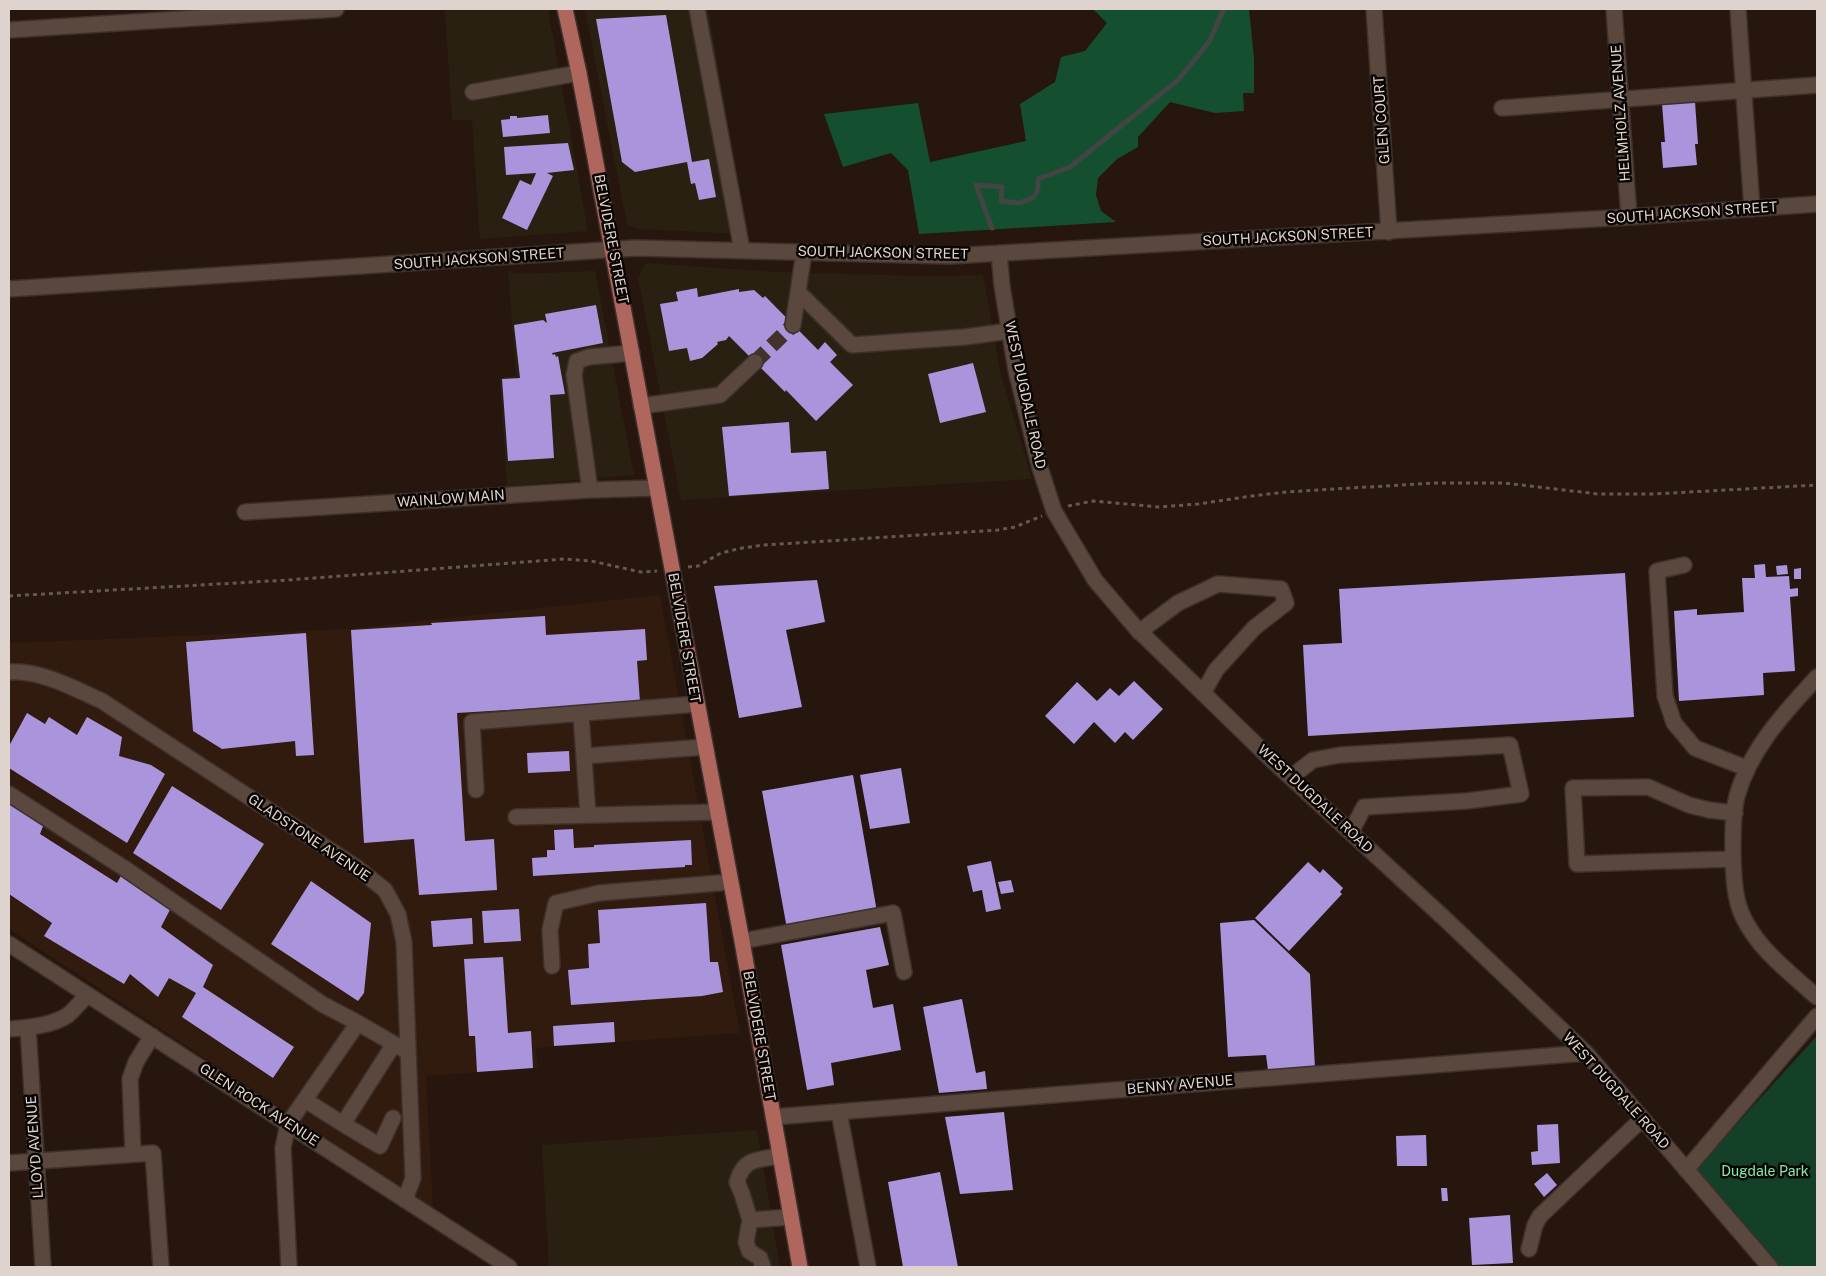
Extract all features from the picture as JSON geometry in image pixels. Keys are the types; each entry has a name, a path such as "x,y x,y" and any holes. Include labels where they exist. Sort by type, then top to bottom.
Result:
{"main road":[{"name":"BELVIDERE STREET","path":"566,9 580,73 704,747 742,941 800,1267"}],"street":[{"path":"9,30 336,9"},
{"path":"697,9 742,250"},
{"name":"GLEN COURT","path":"1374,9 1389,232"},
{"name":"HELMHOLZ AVENUE","path":"1614,9 1629,217"},
{"path":"1738,9 1752,209"},
{"path":"473,92 580,73"},
{"path":"1502,108 1817,84"},
{"name":"SOUTH JACKSON STREET","path":"9,289 636,248 919,256 1389,232 1817,204"},
{"path":"793,325 804,252"},
{"name":"WEST DUGDALE ROAD","path":"998,253 1010,331 1029,425 1040,468 1054,511 1095,580 1139,632 1586,1053 1770,1267"},
{"path":"798,292 852,345 965,338 1010,331"},
{"path":"590,490 574,375 577,361 632,353"},
{"path":"641,406 720,395 755,362"},
{"name":"WAINLOW MAIN","path":"245,512 590,490 657,488"},
{"path":"1684,565 1657,571 1665,696 1674,723 1695,748 1746,768"},
{"path":"1139,632 1178,603 1218,584 1280,590 1286,603 1254,628 1216,670 1203,693"},
{"name":"GLADSTONE AVENUE","path":"9,672 23,671 58,681 102,701 356,867 385,890 398,914 404,942 413,1178 405,1200"},
{"path":"1815,686 1786,711 1746,768 1736,798 1733,859 1734,892 1747,926 1769,952 1817,997"},
{"path":"476,790 472,722 697,704"},
{"path":"581,714 588,814"},
{"path":"1291,777 1313,760 1340,755 1510,746 1521,794 1467,801 1364,807 1351,832"},
{"path":"584,756 704,747"},
{"path":"1733,859 1577,864 1573,788 1648,786 1689,805 1709,810 1735,812"},
{"path":"9,794 124,868 322,1004 408,1052"},
{"path":"516,817 717,812"},
{"path":"552,966 550,930 556,902 599,893 730,882"},
{"path":"742,941 893,913 904,972"},
{"name":"GLEN ROCK AVENUE","path":"9,944 509,1267"},
{"path":"9,1029 28,1028 66,1016 88,995"},
{"path":"1686,1170 1817,1016"},
{"path":"290,1267 282,1148 288,1124 358,1023"},
{"name":"LLOYD AVENUE","path":"28,1028 43,1267"},
{"path":"133,1154 130,1079 136,1062 152,1036"},
{"path":"343,1124 394,1044"},
{"name":"BENNY AVENUE","path":"773,1117 1586,1053"},
{"path":"305,1100 380,1146 394,1118"},
{"path":"839,1112 868,1267"},
{"path":"1529,1249 1535,1225 1540,1216 1642,1119"},
{"path":"9,1163 153,1153 162,1267"},
{"path":"763,1267 760,1258 748,1251 746,1242 750,1220 737,1182 740,1171 750,1161 780,1156"},
{"path":"750,1220 791,1216"}],"path":[{"path":"1065,507 1093,501 1160,507 1198,504 1261,495 1434,483 1504,482 1598,494 1654,494 1817,485"},
{"path":"698,566 722,553 742,548 818,541 998,530 1015,527 1046,514"},
{"path":"9,596 298,579 564,559 591,561 634,572 652,572"}],"shaded area":[{"path":"445,9 548,9 588,231 480,239 472,120 452,120"},
{"path":"585,9 708,9 747,234 636,229 627,224"},
{"path":"645,263 776,272 921,276 983,275 1001,375 1032,479 681,500 638,278"},
{"path":"508,269 514,274 595,271 634,475 507,486 500,378 516,376"},
{"path":"660,595 740,1033 536,1048 538,1068 426,1076 433,1208 9,929 9,643 348,629"},
{"path":"757,1130 780,1267 549,1267 542,1145"}],"green space":[{"path":"1093,9 1249,9 1254,59 1254,93 1243,93 1244,111 1215,113 1170,102 1138,137 1138,147 1117,159 1098,178 1096,195 1101,211 1116,222 919,234 908,170 891,153 843,167 824,114 918,103 930,162 1026,141 1020,104 1055,82 1061,57 1085,51 1107,23"},
{"name":"Dugdale Park","path":"1816,1037 1817,1267 1776,1267 1695,1170"}],"building":[{"path":"666,15 692,162 709,159 716,197 699,200 695,183 691,184 687,162 635,172 622,162 596,19"},
{"path":"1695,102 1698,144 1695,144 1697,165 1663,168 1661,142 1665,142 1662,104"},
{"path":"548,115 550,133 503,137 501,120 510,119 510,116 517,116 517,118"},
{"path":"568,143 574,170 547,173 553,176 527,230 502,218 520,180 531,185 536,173 506,175 504,147"},
{"path":"697,288 698,297 739,289 739,292 754,290 763,298 765,296 818,350 825,342 837,355 830,362 853,385 816,421 729,336 726,340 717,342 718,344 702,358 690,361 687,348 669,351 660,304 678,301 676,292"},
{"path":"596,305 603,343 552,353 556,357 558,356 565,394 550,395 554,458 508,461 502,379 520,378 514,325 543,320 547,323 545,314"},
{"path":"973,363 986,412 940,423 928,374"},
{"path":"789,422 791,453 826,451 829,489 729,496 722,427"},
{"path":"1765,564 1766,577 1789,576 1790,589 1798,588 1798,596 1790,597 1795,671 1763,673 1764,695 1679,701 1674,611 1697,609 1697,615 1744,612 1742,578 1755,578 1754,565"},
{"path":"1787,565 1788,574 1777,575 1776,566"},
{"path":"1801,568 1801,579 1794,579 1794,569"},
{"path":"1625,573 1634,717 1308,736 1303,645 1342,643 1339,589"},
{"path":"817,580 825,622 786,630 802,707 739,718 714,586"},
{"path":"545,616 546,635 645,629 647,660 637,661 640,702 457,713 465,841 494,839 497,890 419,895 414,839 364,843 351,630"},
{"path":"306,633 314,755 296,756 295,741 222,749 193,731 186,642"},
{"path":"1134,681 1163,709 1133,740 1125,732 1115,743 1094,722 1074,744 1045,716 1077,682 1097,701 1110,688 1119,696"},
{"path":"27,713 45,724 49,717 77,735 87,717 122,737 119,756 151,765 165,774 127,843 9,768 9,746"},
{"path":"569,751 570,771 528,773 527,753"},
{"path":"901,768 910,823 870,829 860,775"},
{"path":"853,775 877,912 787,929 762,791"},
{"path":"172,786 264,844 221,910 133,853"},
{"path":"9,797 45,821 40,834 117,883 124,870 173,904 161,927 213,965 203,987 294,1047 273,1078 182,1017 196,993 169,978 158,997 130,974 124,984 44,936 52,923 9,894"},
{"path":"573,829 574,848 594,847 594,845 691,840 692,865 685,865 685,867 533,876 532,858 547,857 547,850 555,850 554,830"},
{"path":"991,861 1001,909 986,912 982,890 973,892 967,866"},
{"path":"1308,862 1320,873 1323,869 1343,888 1340,892 1342,894 1289,951 1255,918"},
{"path":"1011,880 1014,892 1001,894 998,882"},
{"path":"311,881 371,923 364,993 358,1001 271,944"},
{"path":"706,903 710,962 718,962 723,992 702,996 571,1005 568,970 589,968 588,944 600,943 598,910"},
{"path":"519,909 521,941 484,943 482,911"},
{"path":"472,918 473,944 433,947 431,921"},
{"path":"1254,920 1310,974 1315,1068 1268,1070 1266,1055 1228,1057 1220,923"},
{"path":"880,927 889,965 866,970 873,1008 893,1004 901,1050 831,1063 834,1085 807,1090 781,945"},
{"path":"503,957 508,1033 531,1031 533,1068 477,1072 475,1036 469,1036 464,959"},
{"path":"962,999 976,1073 985,1071 987,1089 939,1093 923,1007"},
{"path":"614,1022 615,1042 554,1046 553,1026"},
{"path":"1004,1112 1013,1190 960,1194 945,1117"},
{"path":"1558,1124 1560,1163 1532,1165 1531,1152 1538,1151 1537,1125"},
{"path":"1426,1135 1427,1166 1397,1166 1396,1136"},
{"path":"940,1172 958,1267 903,1267 888,1182"},
{"path":"1547,1173 1557,1185 1544,1197 1534,1184"},
{"path":"1441,1188 1447,1188 1448,1201 1442,1201"},
{"path":"1510,1215 1513,1263 1472,1265 1469,1218"}],"waterway":[{"path":"992,228 976,185 1002,187 1001,201 1020,203 1034,197 1038,189 1038,179 1070,167 1178,80 1209,42 1224,9"}],"tunnel":[{"path":"755,362 793,325"}]}
